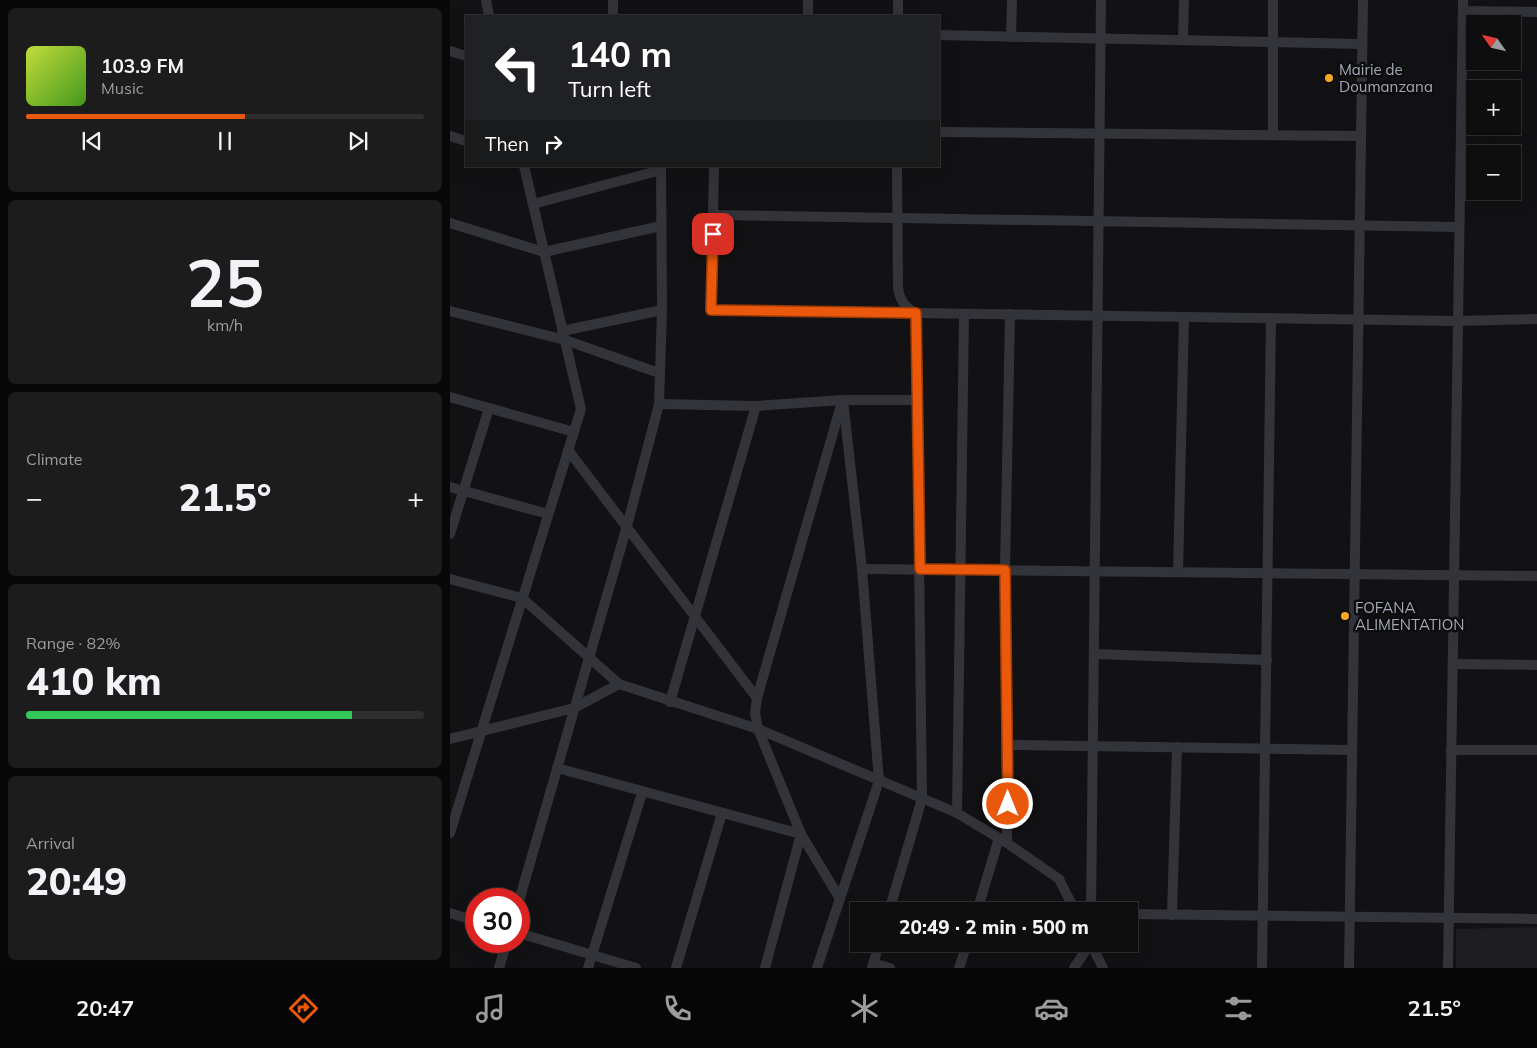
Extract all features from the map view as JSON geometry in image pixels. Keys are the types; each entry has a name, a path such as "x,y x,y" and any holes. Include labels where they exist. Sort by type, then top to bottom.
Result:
{"street":[{"path":"486,0 490,15"},
{"path":"613,0 613,15"},
{"path":"808,0 808,15"},
{"path":"898,0 898,15"},
{"path":"1012,0 1012,37"},
{"path":"1091,902 1101,0"},
{"path":"1183,40 1184,0"},
{"path":"1273,0 1273,135"},
{"path":"1350,968 1363,0"},
{"path":"1448,968 1463,5 1537,12"},
{"path":"940,35 1362,44"},
{"path":"450,51 465,56"},
{"path":"940,132 1361,136"},
{"path":"450,136 465,141"},
{"path":"450,833 581,409 524,167"},
{"path":"714,167 711,310 1358,319 1537,319"},
{"path":"897,167 900,299 909,310 916,313"},
{"path":"522,888 627,526 659,404 662,310 661,168 533,204"},
{"path":"713,215 1459,227"},
{"path":"450,223 544,252 661,226"},
{"path":"563,336 662,310"},
{"path":"450,311 563,336 659,374"},
{"path":"892,902 922,799 916,313"},
{"path":"957,812 964,314"},
{"path":"980,902 1003,841 1008,745 1005,570 1010,314"},
{"path":"1178,572 1184,317"},
{"path":"1262,968 1271,318"},
{"path":"450,397 574,432"},
{"path":"659,404 756,406 843,400 918,400"},
{"path":"817,968 879,781 862,568 843,400"},
{"path":"840,899 801,834 758,729 755,713 757,698 843,400"},
{"path":"670,702 756,406"},
{"path":"450,534 488,408"},
{"path":"568,450 757,698"},
{"path":"450,487 548,514"},
{"path":"862,568 1537,576"},
{"path":"450,579 522,598 619,684 758,729 957,812 1059,879 1070,902"},
{"path":"1094,654 1267,660"},
{"path":"1453,664 1537,665"},
{"path":"450,739 481,733 574,708 619,684"},
{"path":"1008,745 1352,750"},
{"path":"1172,915 1176,747"},
{"path":"1451,750 1537,750"},
{"path":"557,768 642,793 801,834"},
{"path":"588,968 642,793"},
{"path":"680,967 722,814"},
{"path":"764,968 801,834"},
{"path":"450,913 465,918"},
{"path":"1138,914 1537,919"},
{"path":"530,937 636,968"},
{"path":"876,952 872,965 890,968"},
{"path":"959,968 964,952"},
{"path":"1074,968 1085,952"},
{"path":"1095,952 1103,968"},
{"path":"499,968 503,953"}],"shaded area":[{"path":"1537,927 1537,968 1456,968 1456,929"}],"place":[{"name":"Mairie de Doumanzana","path":"1329,78"},
{"name":"FOFANA ALIMENTATION","path":"1345,616"}],"route":[{"path":"713,234 711,310 916,313 920,569 1005,570 1008,804"}]}
